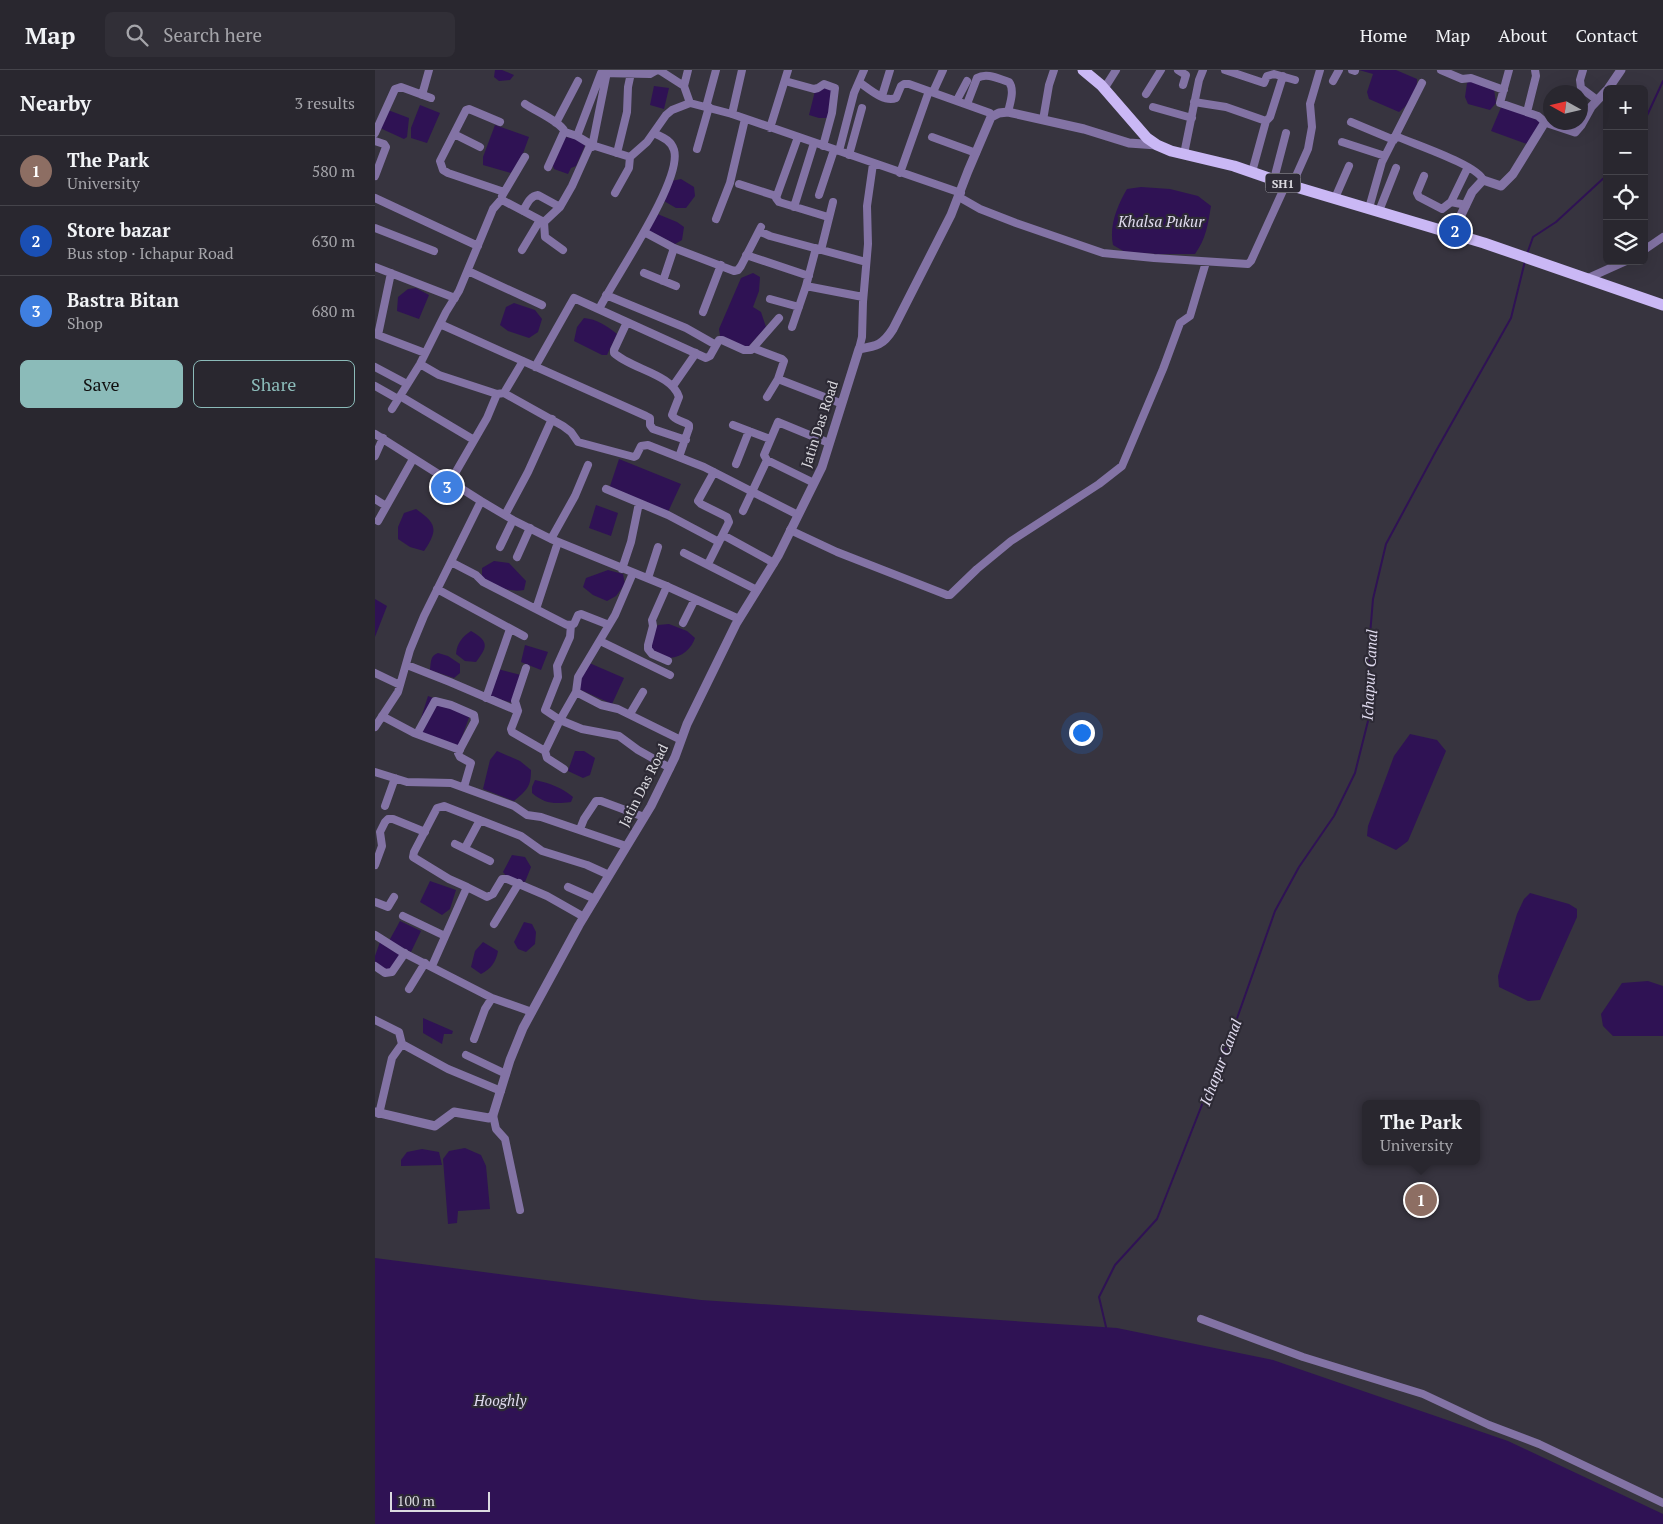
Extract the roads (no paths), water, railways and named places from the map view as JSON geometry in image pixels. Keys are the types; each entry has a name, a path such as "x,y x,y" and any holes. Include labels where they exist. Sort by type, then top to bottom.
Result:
{"main road":[{"name":"SH1","path":"1083,70 1104,89 1147,138 1157,145 1252,172 1510,252 1663,305"}],"street":[{"path":"421,95 429,70"},
{"path":"577,136 600,75 603,72 650,74 658,70 684,86"},
{"path":"688,70 684,86 690,103"},
{"path":"697,149 716,70"},
{"path":"732,114 742,70"},
{"path":"770,128 789,70"},
{"path":"819,195 864,70"},
{"path":"882,96 891,70"},
{"path":"901,173 931,92 943,70"},
{"path":"1043,120 1049,85 1054,70"},
{"path":"1104,89 1116,70"},
{"path":"1146,94 1161,70"},
{"path":"1178,70 1186,75 1183,85"},
{"path":"1184,154 1199,80 1203,70"},
{"path":"1225,70 1264,84 1267,76 1273,74 1295,80"},
{"path":"615,193 629,168 630,157 647,142 666,115 672,110 690,103 732,114 901,173 960,195 980,209 1103,253 1206,262 1250,262 1308,149 1312,127 1310,104 1318,70"},
{"path":"1333,81 1339,70"},
{"path":"1441,70 1462,79 1471,78 1504,90"},
{"path":"1509,70 1500,103 1538,116 1543,120"},
{"path":"1527,112 1536,76 1535,70"},
{"path":"1583,70 1579,80 1581,88 1597,100"},
{"path":"1610,85 1621,70"},
{"path":"522,250 542,221 560,207 572,186 589,148 592,146 607,72"},
{"path":"617,153 627,112 627,95 631,73"},
{"path":"967,104 977,78 981,75 986,75 1011,84 1008,112"},
{"path":"1252,172 1266,121 1270,117 1283,76"},
{"path":"556,123 578,80"},
{"path":"785,81 814,89 824,84 835,88 832,113 823,146"},
{"path":"957,100 967,81"},
{"path":"859,82 882,96 894,100 901,86 909,84 990,113 992,117"},
{"path":"1374,210 1374,187 1385,156 1422,83"},
{"path":"375,133 395,89 401,87 431,98"},
{"path":"1588,112 1603,93"},
{"path":"1195,102 1226,106 1266,121"},
{"path":"525,104 556,123 565,132 577,136 592,146 630,157"},
{"path":"1153,107 1192,118"},
{"path":"849,155 862,108"},
{"path":"500,122 469,109 466,110 440,161 443,170 448,173 504,192"},
{"path":"859,349 873,347 882,343 893,329 951,215 992,117 999,113 1008,112 1084,129 1129,143 1157,145"},
{"path":"715,219 730,182 745,119"},
{"path":"1351,122 1454,159 1479,174 1483,180 1501,186 1513,174 1543,125"},
{"path":"547,167 565,132"},
{"path":"599,309 653,217 671,177 676,158 671,143 654,133"},
{"path":"1274,180 1286,133"},
{"path":"453,134 480,147"},
{"path":"798,137 776,198 779,202 829,217"},
{"path":"932,137 976,153"},
{"path":"375,141 384,144 386,147 375,176"},
{"path":"1342,142 1385,156"},
{"path":"794,207 815,143"},
{"path":"392,409 420,364 455,298 493,209 500,201 525,157"},
{"name":"Jatin Das Road","path":"493,1115 523,1028 584,917 644,817 670,768 687,724 739,619 774,563 821,467 862,337 863,297 868,244 867,206 873,164"},
{"path":"1335,198 1349,166"},
{"path":"1424,176 1417,193 1419,197 1442,209 1451,202 1467,167"},
{"path":"1374,210 1397,168"},
{"path":"1452,234 1472,192 1483,180"},
{"path":"739,184 776,196"},
{"path":"523,211 534,195 538,195 560,207"},
{"path":"375,198 478,246"},
{"path":"500,201 504,201 542,221"},
{"path":"792,327 833,202"},
{"path":"1451,202 1466,205"},
{"path":"542,221 545,237 563,250"},
{"path":"375,228 434,252"},
{"path":"644,232 674,248 734,271 738,270 760,229 770,236 866,262"},
{"path":"1648,247 1663,237"},
{"path":"663,281 674,248"},
{"path":"746,255 809,276"},
{"path":"791,530 837,552 951,595 977,569 1011,541 1099,484 1122,466 1180,323 1190,316 1206,262"},
{"path":"703,312 721,265"},
{"path":"1586,279 1617,265"},
{"path":"375,267 455,298"},
{"path":"467,271 542,305"},
{"path":"391,273 377,334 425,353"},
{"path":"644,273 676,286"},
{"path":"806,286 863,297"},
{"path":"606,295 686,328 716,345"},
{"path":"535,367 572,300 577,299 708,358 719,340 748,351 753,348 779,318"},
{"path":"770,299 799,307"},
{"path":"627,322 614,353 673,386 679,397 672,415 673,418 689,425 686,440 679,457"},
{"path":"440,324 646,416 649,418 653,429 686,440"},
{"path":"753,348 782,359 784,362 778,379 767,397"},
{"path":"673,386 695,353"},
{"path":"450,482 500,394 523,362"},
{"path":"420,364 439,375 500,394 552,419 568,429 578,442 593,448 634,457 641,446 648,445 715,472 751,492 798,514"},
{"path":"375,367 407,384"},
{"path":"778,379 840,403"},
{"path":"375,386 474,440"},
{"path":"505,515 528,472 552,419"},
{"path":"814,483 767,460 764,455 770,439 777,424 781,422 829,443"},
{"path":"733,425 770,439"},
{"path":"736,464 749,431"},
{"path":"375,434 481,502 513,520 739,619"},
{"path":"375,456 383,438"},
{"path":"378,521 413,459"},
{"path":"743,511 767,460"},
{"path":"536,609 555,540 588,465"},
{"path":"708,564 729,522 727,517 698,501 715,472"},
{"path":"606,489 721,538 774,563"},
{"path":"375,499 386,506"},
{"path":"375,727 398,692 410,650 424,616 481,502"},
{"path":"622,569 631,542 639,503"},
{"path":"500,547 513,520"},
{"path":"517,557 530,528"},
{"path":"647,578 658,548"},
{"path":"684,553 757,590"},
{"path":"451,562 476,575 483,582 567,625 571,625"},
{"path":"564,769 547,758 545,751 576,692 578,676 609,626 633,573"},
{"path":"667,586 652,620 653,626 647,645 653,654 667,661"},
{"path":"437,589 524,636"},
{"path":"683,623 695,599"},
{"path":"609,626 581,614 571,625 569,638 557,666 558,677 545,707 546,712 582,729 619,736 638,750 670,768"},
{"path":"486,698 510,629"},
{"path":"600,641 669,675"},
{"path":"407,665 517,711"},
{"path":"526,668 515,702 517,711 511,729 512,732 545,751"},
{"path":"375,673 400,685"},
{"path":"576,692 601,706 618,709 630,714 681,740"},
{"path":"630,714 643,692"},
{"path":"417,734 435,702 473,714 475,718 459,753 460,757 469,761 471,765 464,788"},
{"path":"382,716 417,734 460,750"},
{"path":"375,772 407,782 451,783 514,806 527,815 541,817 580,829 626,846"},
{"path":"385,806 395,778"},
{"path":"580,829 596,801 644,817"},
{"path":"584,917 519,883 502,879 493,894 487,897 413,857 437,808 445,806 521,836 542,851 587,865 609,875"},
{"path":"375,865 382,846 380,832 388,819 393,819 425,832"},
{"path":"465,848 480,820"},
{"path":"455,844 490,861"},
{"path":"494,924 519,883"},
{"path":"409,989 428,964 445,936 467,887"},
{"path":"568,887 595,899"},
{"path":"375,902 388,907 394,897"},
{"path":"403,916 445,936"},
{"path":"375,935 405,953 492,998 532,1012"},
{"path":"375,966 385,973 392,972 405,953"},
{"path":"474,1039 485,1009 492,998"},
{"path":"375,1020 399,1032 402,1044 448,1069 501,1091"},
{"path":"402,1044 392,1058 377,1113 435,1126 454,1112 489,1118 493,1115 496,1129 505,1139 520,1210"},
{"path":"466,1056 506,1074"},
{"path":"1201,1319 1303,1357 1423,1394 1489,1425 1539,1444 1663,1503"}],"water":[{"path":"495,70 502,70 514,75 510,80 499,81 494,77"},
{"path":"1359,70 1396,70 1417,79 1417,84 1409,101 1399,112 1369,99 1367,92 1373,74"},
{"path":"822,81 833,84 828,118 809,115 815,91"},
{"path":"1470,81 1494,89 1496,103 1490,110 1468,104 1465,97 1467,83"},
{"path":"654,86 669,88 664,109 650,105"},
{"path":"420,105 440,113 427,143 411,138 411,128"},
{"path":"1502,105 1537,119 1540,123 1527,144 1491,131"},
{"path":"388,110 409,118 407,137 404,139 380,128"},
{"path":"495,125 529,137 522,156 511,173 483,165 483,157"},
{"path":"565,137 586,143 576,166 571,168 568,174 554,169 552,163"},
{"path":"681,179 694,187 695,196 686,208 676,208 664,201 671,181"},
{"name":"Khalsa Pukur","path":"1141,187 1170,189 1198,196 1211,206 1204,237 1195,254 1125,252 1113,245 1113,223 1120,202 1127,189"},
{"path":"655,213 684,227 682,240 675,244 646,229"},
{"path":"753,273 760,277 759,291 753,307 761,312 766,327 747,348 720,336 719,329 741,278"},
{"path":"416,288 429,295 419,319 397,311 398,297 408,289"},
{"path":"514,303 535,310 542,319 538,332 529,338 508,331 500,325 506,307"},
{"path":"584,318 602,323 617,334 607,355 602,355 574,341 577,327"},
{"path":"619,459 681,484 668,512 609,489"},
{"path":"596,505 618,513 611,536 589,528"},
{"path":"416,509 428,518 433,527 432,537 424,551 410,547 398,539 398,527 404,513"},
{"path":"494,561 509,563 526,581 524,590 507,589 482,577 482,568"},
{"path":"608,570 623,574 625,584 616,596 607,601 593,595 583,587 586,578"},
{"path":"375,599 387,606 375,637"},
{"path":"669,624 687,631 695,638 686,651 673,658 660,655 648,646 650,636 658,625"},
{"path":"471,631 481,638 485,645 483,652 476,662 465,661 456,654 460,641"},
{"path":"525,645 548,652 541,670 521,662"},
{"path":"438,653 448,656 460,664 460,673 454,678 430,670 432,658"},
{"path":"587,662 624,678 612,704 579,689 578,680"},
{"path":"494,668 521,675 513,703 485,695"},
{"path":"428,696 471,712 458,748 417,731"},
{"path":"1410,734 1437,740 1446,751 1408,841 1396,850 1367,836 1368,826 1394,756"},
{"path":"497,751 520,761 531,770 527,788 514,801 483,789 490,760"},
{"path":"575,751 584,751 595,758 590,775 583,778 568,771"},
{"path":"535,780 550,784 564,791 573,797 571,802 550,802 537,797 532,793"},
{"path":"512,855 525,857 531,867 525,882 507,877 503,872"},
{"path":"430,881 456,890 450,909 442,915 420,902"},
{"path":"1530,893 1569,904 1577,909 1577,917 1540,1000 1528,1001 1499,987 1498,976 1517,914 1524,899"},
{"path":"400,921 421,931 411,952 389,941"},
{"path":"524,922 532,924 536,932 535,944 526,952 518,949 514,942"},
{"path":"380,942 398,951 400,955 389,972 375,964 375,956"},
{"path":"483,942 498,951 492,965 481,974 471,967 475,951"},
{"path":"1648,981 1663,986 1663,1036 1613,1036 1603,1026 1601,1014 1622,983"},
{"path":"423,1018 453,1031 452,1034 444,1034 442,1044 423,1033"},
{"path":"465,1148 481,1155 486,1166 490,1209 458,1211 457,1223 448,1224 443,1159 449,1151"},
{"path":"422,1149 439,1152 442,1165 401,1166 401,1160 407,1152"},
{"name":"Hooghly","path":"375,1258 701,1300 1117,1328 1273,1360 1508,1441 1663,1514 1663,1524 375,1524"}],"waterway":[{"name":"Ichapur Canal","path":"1648,113 1663,81"},
{"name":"Ichapur Canal","path":"1527,254 1533,237 1556,222 1603,179"},
{"name":"Ichapur Canal","path":"1106,1327 1099,1297 1115,1265 1157,1219 1229,1041 1275,911 1299,867 1334,816 1355,773 1369,717 1369,647 1373,599 1386,544 1511,318 1525,261"}],"place":[{"name":"Store bazar","path":"1455,231"},
{"name":"Bastra Bitan","path":"447,487"},
{"name":"The Park","path":"1421,1200"}]}
